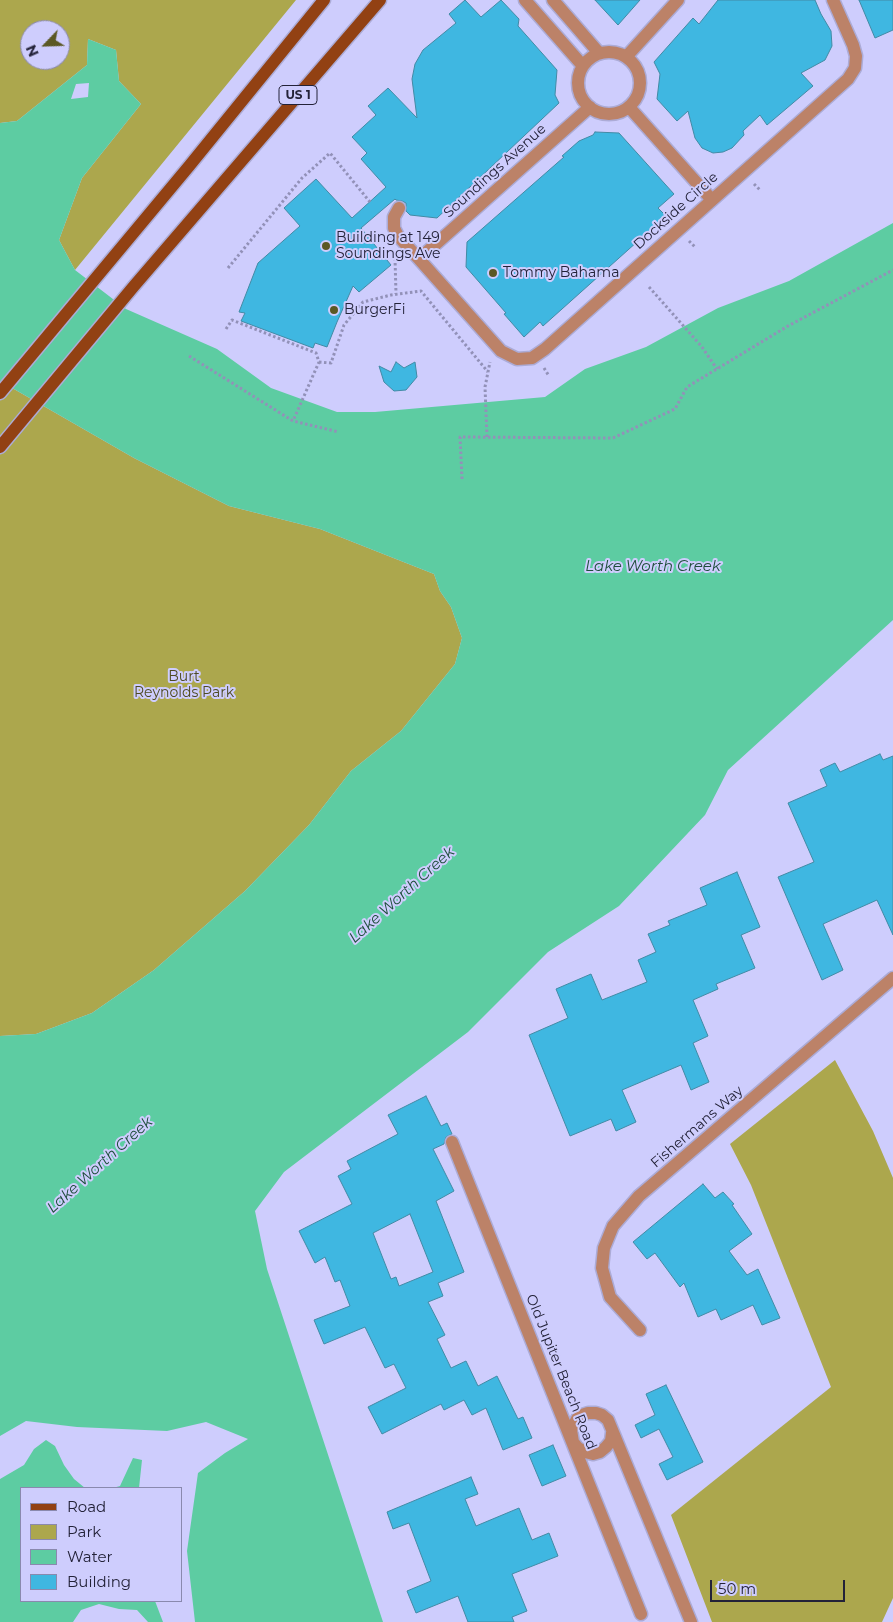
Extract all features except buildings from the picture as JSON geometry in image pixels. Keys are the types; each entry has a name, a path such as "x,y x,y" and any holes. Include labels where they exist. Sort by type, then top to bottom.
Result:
{"main road":[{"name":"US 1","path":"0,393 324,0"},
{"name":"US 1","path":"0,447 134,286 380,0"}],"street":[{"path":"525,0 583,66"},
{"path":"553,0 599,53"},
{"path":"626,57 678,0"},
{"name":"Dockside Circle","path":"399,208 394,217 394,228 398,236 501,351 517,359 532,358 545,349 848,79 855,68 856,56 853,44 833,0"},
{"path":"610,52 620,54 626,57 636,68 640,78 638,94 629,107 611,113 601,112 585,102 580,94 579,74 590,58 599,53 610,52"},
{"name":"Soundings Avenue","path":"419,259 590,106"},
{"path":"629,107 712,200"},
{"name":"Fishermans Way","path":"640,1330 610,1297 602,1268 604,1248 613,1226 640,1196 893,978"},
{"name":"Old Jupiter Beach Road","path":"452,1142 641,1614"},
{"path":"596,1413 608,1420 612,1433 611,1441 606,1448 592,1454 578,1448 573,1442 571,1430 582,1414 596,1413"},
{"name":"Old Jupiter Beach Road","path":"612,1433 691,1622"}],"path":[{"path":"228,268 302,178 330,153 370,202"},
{"path":"750,188 755,184 760,190"},
{"path":"395,258 396,294"},
{"path":"462,479 460,437 613,438 675,409 686,387 788,326 893,270"},
{"path":"649,287 702,348 717,369"},
{"path":"319,362 331,363 344,325 363,302 421,290 488,372"},
{"path":"226,329 232,320 316,352 319,362 293,422"},
{"path":"189,356 293,422 339,432"},
{"path":"487,437 485,388 490,362"},
{"path":"542,365 549,376"}],"green space":[{"path":"0,0 296,0 75,270 59,240 82,178 141,104 119,81 116,50 88,39 87,65 17,121 0,123"},
{"name":"Burt Reynolds Park","path":"0,381 134,458 229,506 320,529 434,574 440,591 451,607 462,638 455,664 401,731 351,771 309,825 245,891 154,970 92,1013 36,1034 0,1036"},
{"path":"835,1060 873,1131 893,1178 893,1598 882,1622 712,1622 671,1515 831,1387 751,1185 730,1144"}],"water":[{"name":"Lake Worth Creek","path":"88,39 116,50 119,81 141,104 82,178 59,240 75,270 126,309 217,349 271,388 337,412 375,412 545,397 585,369 646,347 718,308 789,281 893,223 893,620 728,770 705,815 619,906 548,952 468,1032 284,1172 255,1211 267,1269 383,1622 195,1622 187,1551 198,1473 248,1439 206,1422 167,1431 77,1427 26,1421 0,1436 0,1036 36,1034 92,1013 154,970 245,891 309,825 351,771 401,731 455,664 462,638 451,607 440,591 434,574 320,529 229,506 134,458 0,381 0,123 17,121 87,65","holes":["89,83 88,97 71,99 76,84"]},
{"path":"46,1440 55,1446 64,1465 74,1479 84,1487 20,1487 20,1602 155,1602 163,1622 148,1622 137,1610 119,1609 99,1604 81,1610 73,1622 0,1622 0,1479 24,1465 34,1449"},
{"path":"133,1458 142,1460 139,1487 116,1487 120,1486"}],"place":[{"name":"Building at 149 Soundings Ave","path":"326,246"},
{"name":"Tommy Bahama","path":"493,273"},
{"name":"BurgerFi","path":"334,310"}]}
